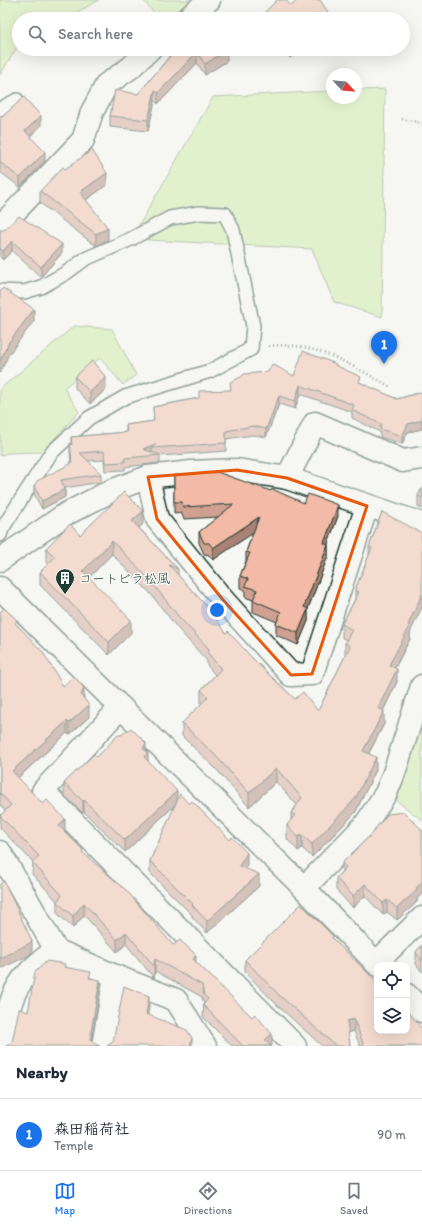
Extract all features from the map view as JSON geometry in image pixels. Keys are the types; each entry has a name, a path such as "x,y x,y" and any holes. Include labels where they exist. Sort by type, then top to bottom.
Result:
{"street":[{"path":"194,12 209,0"},
{"path":"0,227 83,140 92,112 107,84 130,68 143,56"},
{"path":"287,478 315,423 403,461 422,458"},
{"path":"0,560 66,514 111,491 148,477 237,470 287,478 422,524"},
{"path":"148,477 157,519 224,601 291,675 312,674 367,506"},
{"path":"0,588 304,888 375,962"},
{"path":"304,888 365,825 386,793 394,773 422,686"},
{"path":"121,707 43,791 295,1046"},
{"path":"0,852 56,950 115,976 176,1000 205,1046"},
{"path":"379,962 422,918"},
{"path":"2,1046 7,1013 15,989 34,965 56,950"},
{"path":"103,1046 115,976"},
{"path":"410,998 422,1011"}],"lane":[{"path":"0,109 17,100"},
{"path":"0,290 24,292 41,287 66,273 85,259 131,239 170,218 200,213 226,214 233,230 253,326 251,349 210,371 125,397 89,418 51,453 2,529 0,535"}],"path":[{"path":"402,119 422,123"},
{"path":"251,349 274,346 303,346 331,356 391,388"}],"highlighted area":[{"path":"237,470 287,478 367,506 312,674 291,675 224,601 157,519 148,477"}],"green space":[{"path":"0,0 99,0 78,12 12,12 12,55 0,75"},
{"path":"143,0 196,0 181,12 153,12"},
{"path":"385,89 382,317 334,302 312,249 131,239 213,97 326,91 326,104 362,104 362,90"},
{"path":"74,326 112,329 136,375 123,385 100,358 64,388 79,412 42,452 7,453 0,456 0,389"},
{"path":"422,686 422,820 386,793"}],"building":[{"path":"277,0 286,0 291,6 298,0 320,0 328,12 265,12"},
{"path":"170,56 193,56 158,93 155,90 148,120 110,116 115,90 138,94"},
{"path":"200,56 218,56 205,64"},
{"path":"24,97 41,116 25,131 45,152 20,178 0,162 0,119"},
{"path":"92,150 107,173 80,192 108,228 96,234 40,191 63,167 65,169"},
{"path":"19,216 62,244 41,267 12,241 3,251 0,248 0,230 4,230"},
{"path":"3,288 34,309 9,342 0,361 0,292"},
{"path":"303,351 336,364 335,365 361,377 359,382 397,399 422,392 422,420 408,424 402,436 380,429 381,424 352,410 354,405 300,385 295,401 279,396 266,429 253,426 226,431 226,443 152,448 157,443 143,449 160,455 125,458 125,462 105,463 104,451 80,453 101,474 61,480 65,489 42,501 34,486 37,481 72,463 70,443 72,445 71,437 127,432 126,425 154,421 153,407 199,398 199,391 231,390 230,382 244,374 268,372 272,364 294,376"},
{"path":"92,361 106,377 90,392 75,377"},
{"path":"217,472 271,491 272,489 304,503 308,494 338,505 324,543 328,545 304,607 308,609 298,633 276,624 281,612 253,600 257,590 245,586 248,579 240,576 250,553 246,552 259,517 213,548 209,543 204,543 199,532 234,504 184,507 181,502 174,502 174,475"},
{"path":"422,488 422,498 418,496"},
{"path":"124,492 143,511 132,521 178,569 169,565 210,610 226,633 228,631 254,660 295,699 303,692 318,711 350,646 345,643 352,630 342,624 359,592 355,590 372,548 369,547 382,512 422,533 422,594 408,625 410,626 389,665 397,669 378,708 384,711 363,751 376,757 355,799 312,844 302,835 298,837 287,825 295,815 291,813 302,798 276,768 249,793 216,756 182,723 208,697 201,690 221,669 207,652 210,650 179,617 150,580 112,541 83,571 131,620 109,642 40,572 55,557 46,548 70,524 80,535"},
{"path":"4,608 17,620 15,623 43,652 63,686 74,676 84,688 81,695 89,705 69,723 67,721 12,771 43,804 47,800 65,819 59,826 83,850 82,852 126,890 173,945 180,940 196,955 193,959 252,1017 255,1014 272,1034 265,1040 271,1046 243,1046 203,1005 208,999 204,995 202,985 155,959 154,966 126,932 117,940 84,903 73,916 57,902 62,895 32,862 39,856 0,816 11,805 0,793 0,612"},
{"path":"131,728 146,743 143,749 148,752 144,757 177,791 125,840 84,800 83,801 64,783 94,754 97,757 118,735 121,735"},
{"path":"180,794 189,804 192,801 230,840 232,837 247,853 239,866 259,874 207,921 192,905 193,904 150,861"},
{"path":"404,812 422,830 422,882 416,888 417,890 397,908 387,900 383,903 365,884 353,896 336,878 346,867 342,863 376,830 375,829 388,814"},
{"path":"4,881 32,941 0,958 0,884"},
{"path":"301,904 333,936 332,938 374,979 374,1034 410,1034 410,1014 422,1029 422,1046 364,1046 354,1019 347,1021 350,1046 336,1046 278,994 245,960"},
{"path":"422,945 422,961 416,952"},
{"path":"47,961 65,964 64,967 91,972 89,978 100,980 91,1039 95,1044 100,1046 6,1046 12,1042 19,1009 28,1012 35,972"},
{"path":"124,986 149,996 146,1014 187,1030 192,1038 190,1046 107,1046 113,1042"}],"place":[{"name":"森田稲荷社","path":"384,364"},
{"name":"コートビラ松風","path":"65,595"}]}
